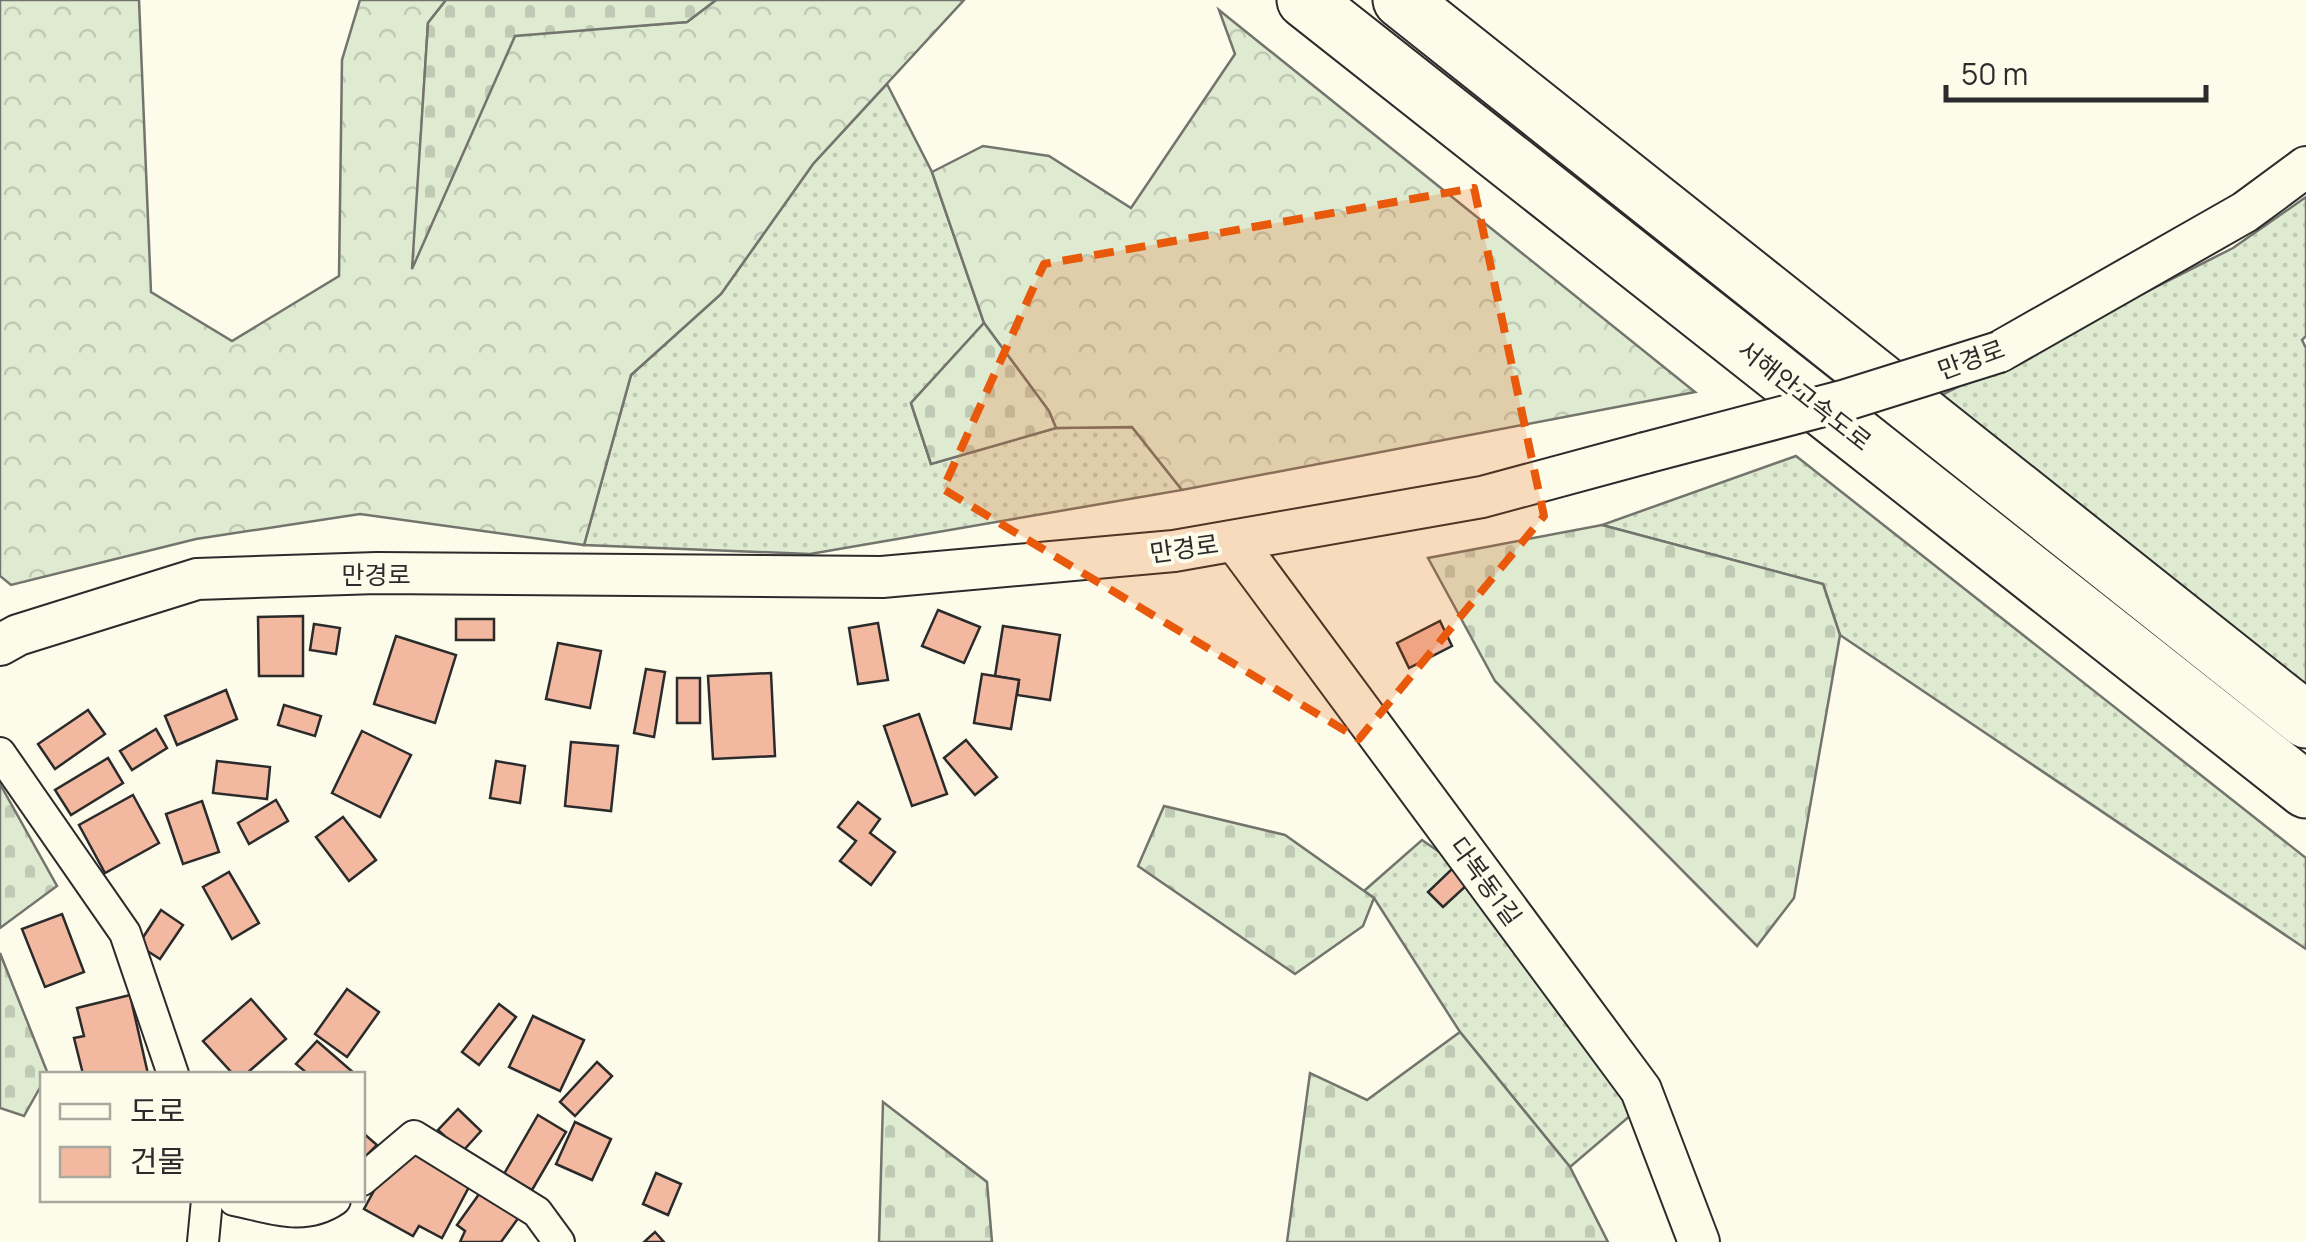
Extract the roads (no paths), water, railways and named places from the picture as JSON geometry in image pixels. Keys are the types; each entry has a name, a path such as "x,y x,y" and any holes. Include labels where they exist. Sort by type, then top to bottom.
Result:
{"highway":[{"name":"서해안고속도로","path":"1304,0 2306,790"},
{"path":"1401,0 2306,720"}],"street":[{"name":"만경로","path":"0,646 18,634 197,579 377,573 882,577 1174,551 1482,497 1846,400 1999,352 2245,212 2306,167"},
{"name":"다복동1길","path":"1234,540 1640,1090 1698,1242"},
{"path":"0,753 125,933 172,1072"},
{"path":"365,1177 414,1136 537,1212 559,1242"},
{"path":"203,1242 207,1202"},
{"path":"243,1202 300,1214 332,1202"}]}
